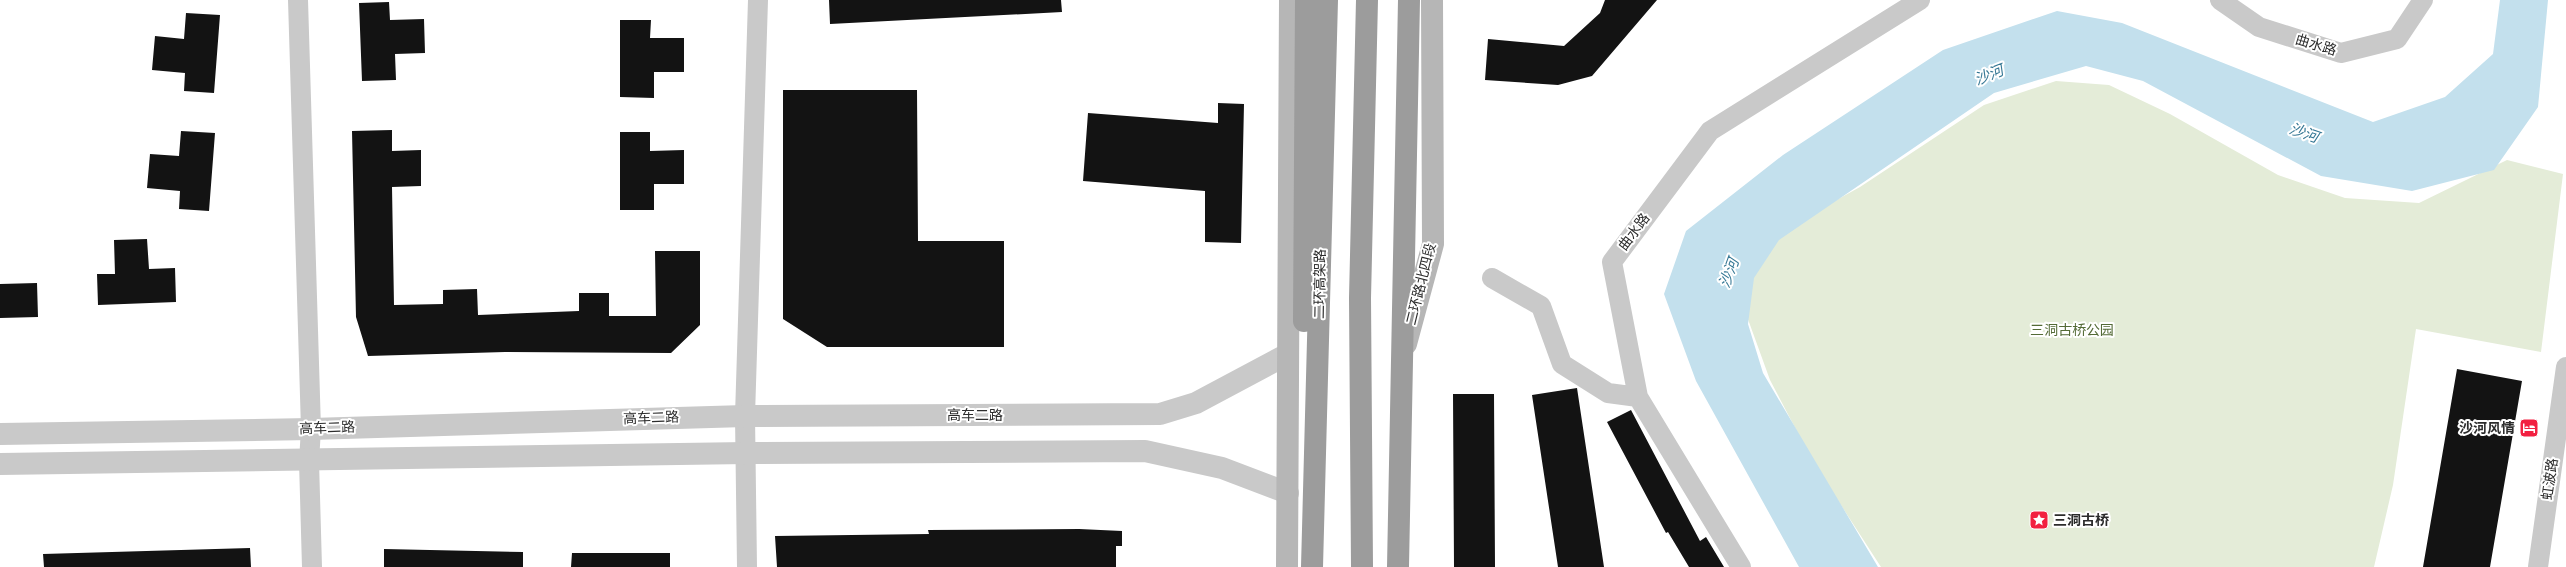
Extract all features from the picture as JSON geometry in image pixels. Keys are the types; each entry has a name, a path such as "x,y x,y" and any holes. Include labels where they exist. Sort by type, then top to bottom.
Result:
{"highway":[{"path":"1301,567 1306,0"},
{"name":"二环高架路","path":"1312,567 1327,0"},
{"path":"1362,567 1360,298 1367,0"},
{"path":"1398,567 1409,0"}],"main road":[{"path":"1287,567 1290,0"},
{"name":"二环路北四段","path":"1404,567 1406,345 1433,244 1432,0"}],"street":[{"path":"298,0 311,429 309,461 312,567"},
{"path":"748,567 747,453 745,416 758,0"},
{"name":"曲水路","path":"1741,567 1638,397 1612,262 1710,131 1920,0"},
{"name":"曲水路","path":"2220,0 2259,27 2341,53 2396,39 2423,0"},
{"path":"1492,278 1541,306 1562,364 1608,393 1638,397"},
{"name":"高车二路","path":"0,434 311,429 745,416 1160,414 1196,403 1288,354"},
{"name":"虹波路","path":"2538,567 2558,479 2566,367"},
{"path":"0,464 309,461 747,453 1145,452 1222,468 1288,493"}],"green space":[{"name":"三洞古桥公园","path":"2056,81 2109,85 2170,114 2278,175 2345,198 2419,203 2507,160 2563,174 2541,352 2416,329 2393,485 2374,567 1881,567 1813,462 1770,380 1741,300 1764,240 1860,187 1984,105"}],"water":[{"name":"沙河","path":"2500,0 2548,0 2538,107 2494,170 2412,191 2321,176 2143,81 2086,66 1994,93 1779,240 1754,278 1748,324 1763,373 1878,567 1799,567 1696,381 1664,294 1686,231 1783,155 1943,50 2057,11 2122,23 2373,122 2445,97 2493,54"}],"building":[{"path":"829,0 1061,0 1062,12 830,24"},
{"path":"1605,0 1657,0 1592,76 1558,85 1485,80 1488,39 1564,46 1600,13"},
{"path":"389,2 390,20 424,19 425,53 395,54 396,80 362,81 359,3"},
{"path":"186,13 220,15 214,93 184,91 185,73 152,70 155,36 184,39"},
{"path":"620,20 651,20 650,38 684,38 684,72 654,72 654,98 620,97"},
{"path":"783,90 917,90 918,241 1004,241 1004,347 827,347 783,319"},
{"path":"1218,103 1244,104 1241,243 1205,242 1205,191 1083,181 1088,113 1218,123"},
{"path":"392,130 392,151 421,150 421,186 392,187 394,305 443,304 443,290 477,289 478,315 579,311 579,293 609,293 609,316 656,316 655,251 700,251 700,325 671,353 505,352 368,356 356,317 352,131"},
{"path":"181,131 215,133 209,211 179,209 180,191 147,188 150,154 179,156"},
{"path":"620,132 650,132 650,151 684,150 684,184 654,184 654,210 620,210"},
{"path":"147,239 149,269 175,268 176,302 98,305 97,274 115,274 114,240"},
{"path":"37,283 38,317 0,318 0,284"},
{"path":"2457,369 2522,381 2490,567 2423,567"},
{"path":"1577,388 1604,567 1558,567 1532,395"},
{"path":"1453,394 1494,394 1495,567 1454,567"},
{"path":"1631,410 1700,541 1706,537 1724,567 1689,567 1668,532 1666,533 1607,422"},
{"path":"1079,529 1122,531 1122,546 1116,546 1116,567 777,567 775,536 929,534 928,530"},
{"path":"250,548 251,567 44,567 43,554"},
{"path":"384,549 523,552 523,567 384,567"},
{"path":"572,553 670,553 670,567 571,567"}],"place":[{"name":"沙河风情","path":"2529,428"},
{"name":"三洞古桥","path":"2039,520"}]}
